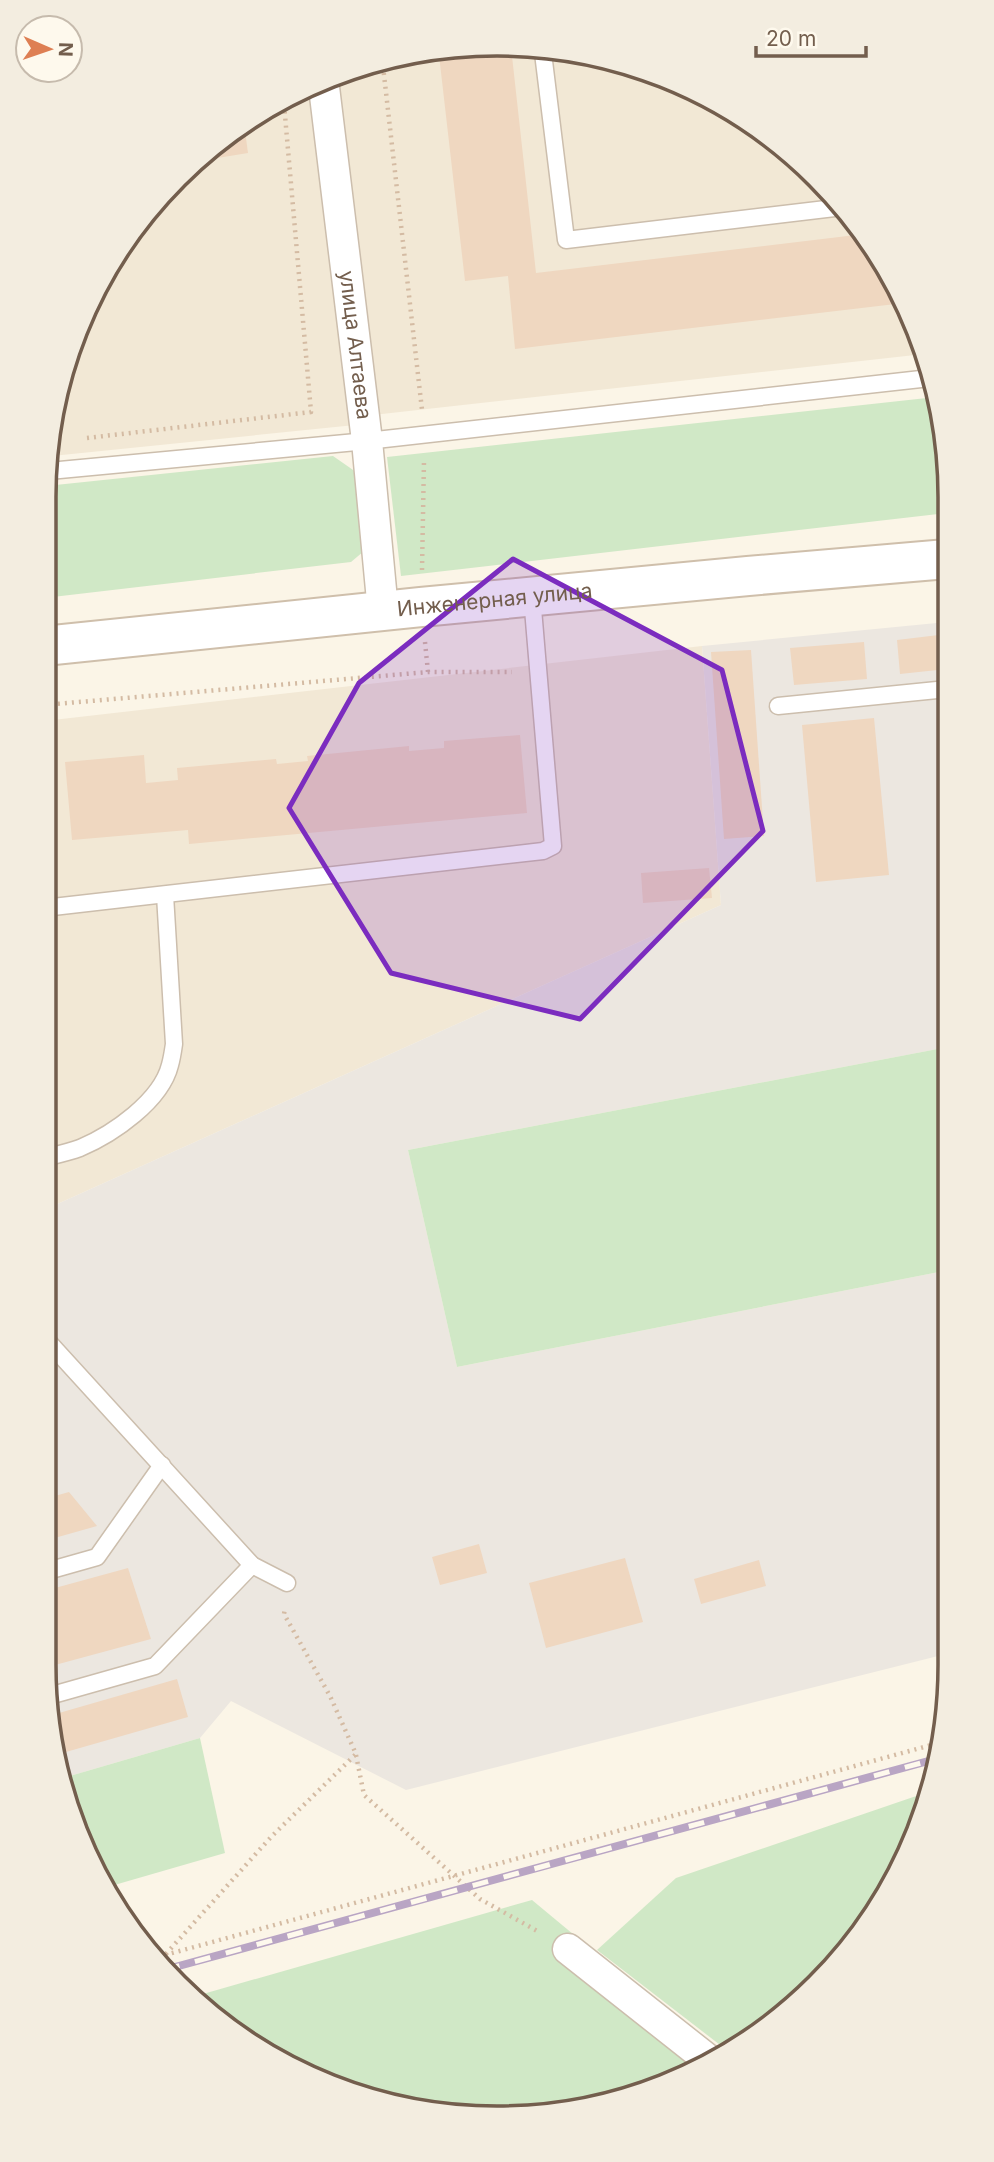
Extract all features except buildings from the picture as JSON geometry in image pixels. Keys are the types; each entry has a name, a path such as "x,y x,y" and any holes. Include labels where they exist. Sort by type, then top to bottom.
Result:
{"main road":[{"name":"Инженерная улица","path":"56,645 421,607 938,560"}],"street":[{"name":"улица Алтаева","path":"325,91 367,441 383,611"},
{"path":"568,1949 703,2055"}],"lane":[{"path":"544,59 566,240 828,205"},
{"path":"57,470 367,441 922,379"},
{"path":"56,907 543,851 553,846 532,597"},
{"path":"778,706 938,690"},
{"path":"56,1155 77,1149 105,1136 145,1104 162,1084 170,1067 174,1044 164,895"},
{"path":"56,1350 252,1565 287,1583"},
{"path":"56,1569 97,1557 162,1465"},
{"path":"57,1694 155,1666 252,1565"}],"path":[{"path":"384,71 424,433 421,607"},
{"path":"82,438 311,412 285,111"},
{"path":"56,704 428,672 537,672"},
{"path":"287,1583 284,1614 330,1696 356,1754 364,1795 480,1899 568,1949"},
{"path":"165,1955 931,1745"},
{"path":"165,1955 271,1837 356,1754"}],"highlighted area":[{"path":"513,559 722,670 763,831 580,1019 391,973 289,808 359,683"}],"shaded area":[{"path":"497,56 583,64 639,79 718,115 788,165 829,206 879,276 915,355 373,415 336,87 383,71 439,60"},
{"path":"315,95 355,425 58,455 64,411 79,355 101,302 130,252 165,206 206,165 252,130"},
{"path":"938,623 938,1049 408,1150 457,1367 938,1272 938,1656 406,1790 231,1701 200,1738 70,1776 60,1723 56,1665 56,1205 721,905 702,646"},
{"path":"702,646 721,905 56,1205 56,720"}],"green space":[{"path":"927,398 937,468 938,514 401,576 387,457"},
{"path":"333,456 366,479 370,546 351,562 56,597 56,485"},
{"path":"938,1049 938,1272 457,1367 408,1150"},
{"path":"200,1738 225,1853 115,1885 90,1834 70,1776"},
{"path":"918,1795 893,1860 864,1910 829,1956 791,1994 721,2045 597,1950 676,1878"},
{"path":"532,1900 713,2050 639,2083 583,2098 497,2106 439,2102 411,2098 355,2083 302,2061 252,2032 203,1994"}],"railway":[{"path":"175,1967 927,1761"}]}
